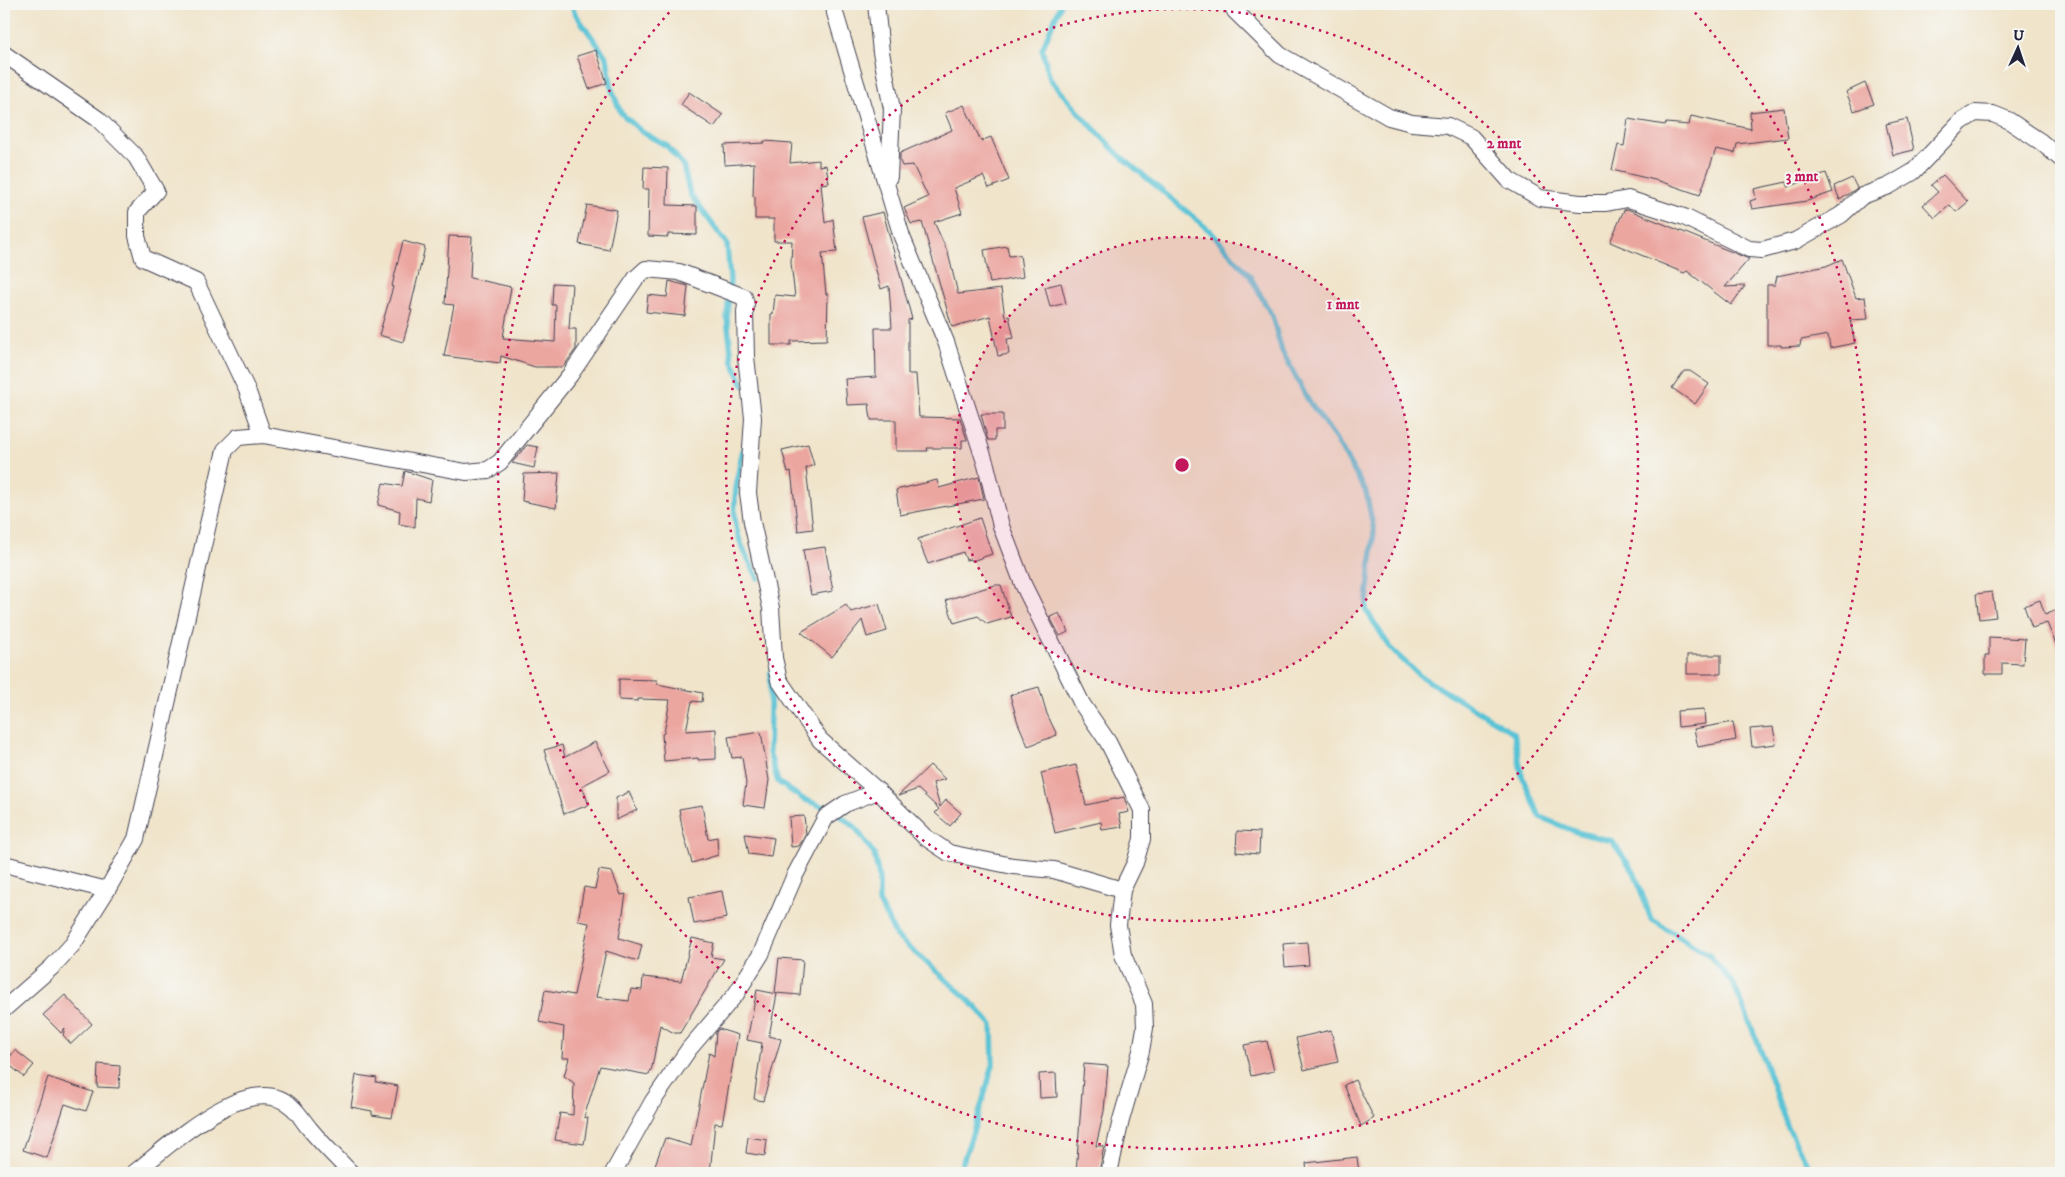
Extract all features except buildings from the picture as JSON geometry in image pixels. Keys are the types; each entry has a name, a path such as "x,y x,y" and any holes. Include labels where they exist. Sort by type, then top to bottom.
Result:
{"street":[{"path":"834,4 835,13 902,237 946,342 986,465 1001,526 1023,584 1082,704 1108,742 1142,810 1142,839 1135,863 1122,890 1118,926 1123,955 1144,1004 1145,1028 1141,1051 1121,1120 1109,1173"},
{"path":"876,4 881,52 892,109 888,190"},
{"path":"1232,4 1235,11 1280,55 1389,117 1412,123 1448,126 1471,138 1509,180 1540,198 1580,203 1606,203 1628,199 1684,218 1749,249 1762,250 1795,241 1841,215 1862,196 1889,186 1912,172 1961,122 1975,113 1993,114 2008,120 2041,142 2061,159"},
{"path":"4,54 98,120 136,157 156,191 136,212 137,236 143,258 196,282 247,390 263,435"},
{"path":"4,1009 52,967 73,944 136,839 225,450 238,437 263,435 466,472 488,470 500,462 570,375 636,278 646,270 679,272 744,297 746,305 746,357 753,418 748,493 752,522 771,608 774,658 779,680 820,740 878,791 925,837 949,853 1013,866 1054,870 1122,890"},
{"path":"613,1173 653,1101 689,1050 736,994 761,954 796,876 826,817 845,804 878,791"},
{"path":"4,864 107,890"},
{"path":"134,1173 175,1139 217,1111 248,1098 268,1095 281,1099 292,1106 309,1128 351,1173"}],"waterway":[{"path":"572,4 574,12 607,58 612,90 621,113 642,132 667,146 683,165 690,194 727,244 730,280 727,318 732,360 743,385"},
{"path":"1061,4 1042,49 1050,79 1118,154 1210,231 1250,276 1272,316 1282,351 1308,400 1335,438 1366,492 1374,531 1366,610 1391,649 1420,676 1514,733 1522,776 1540,817 1576,832 1612,841 1634,872 1651,919 1709,955 1734,985 1758,1043 1788,1128 1812,1173"},
{"path":"744,445 736,488 735,521 741,543 758,578"},
{"path":"771,672 769,752 778,782 803,799 834,811 855,827 874,854 879,877 879,902 896,936 969,1000 992,1025 993,1065 959,1173"}]}
